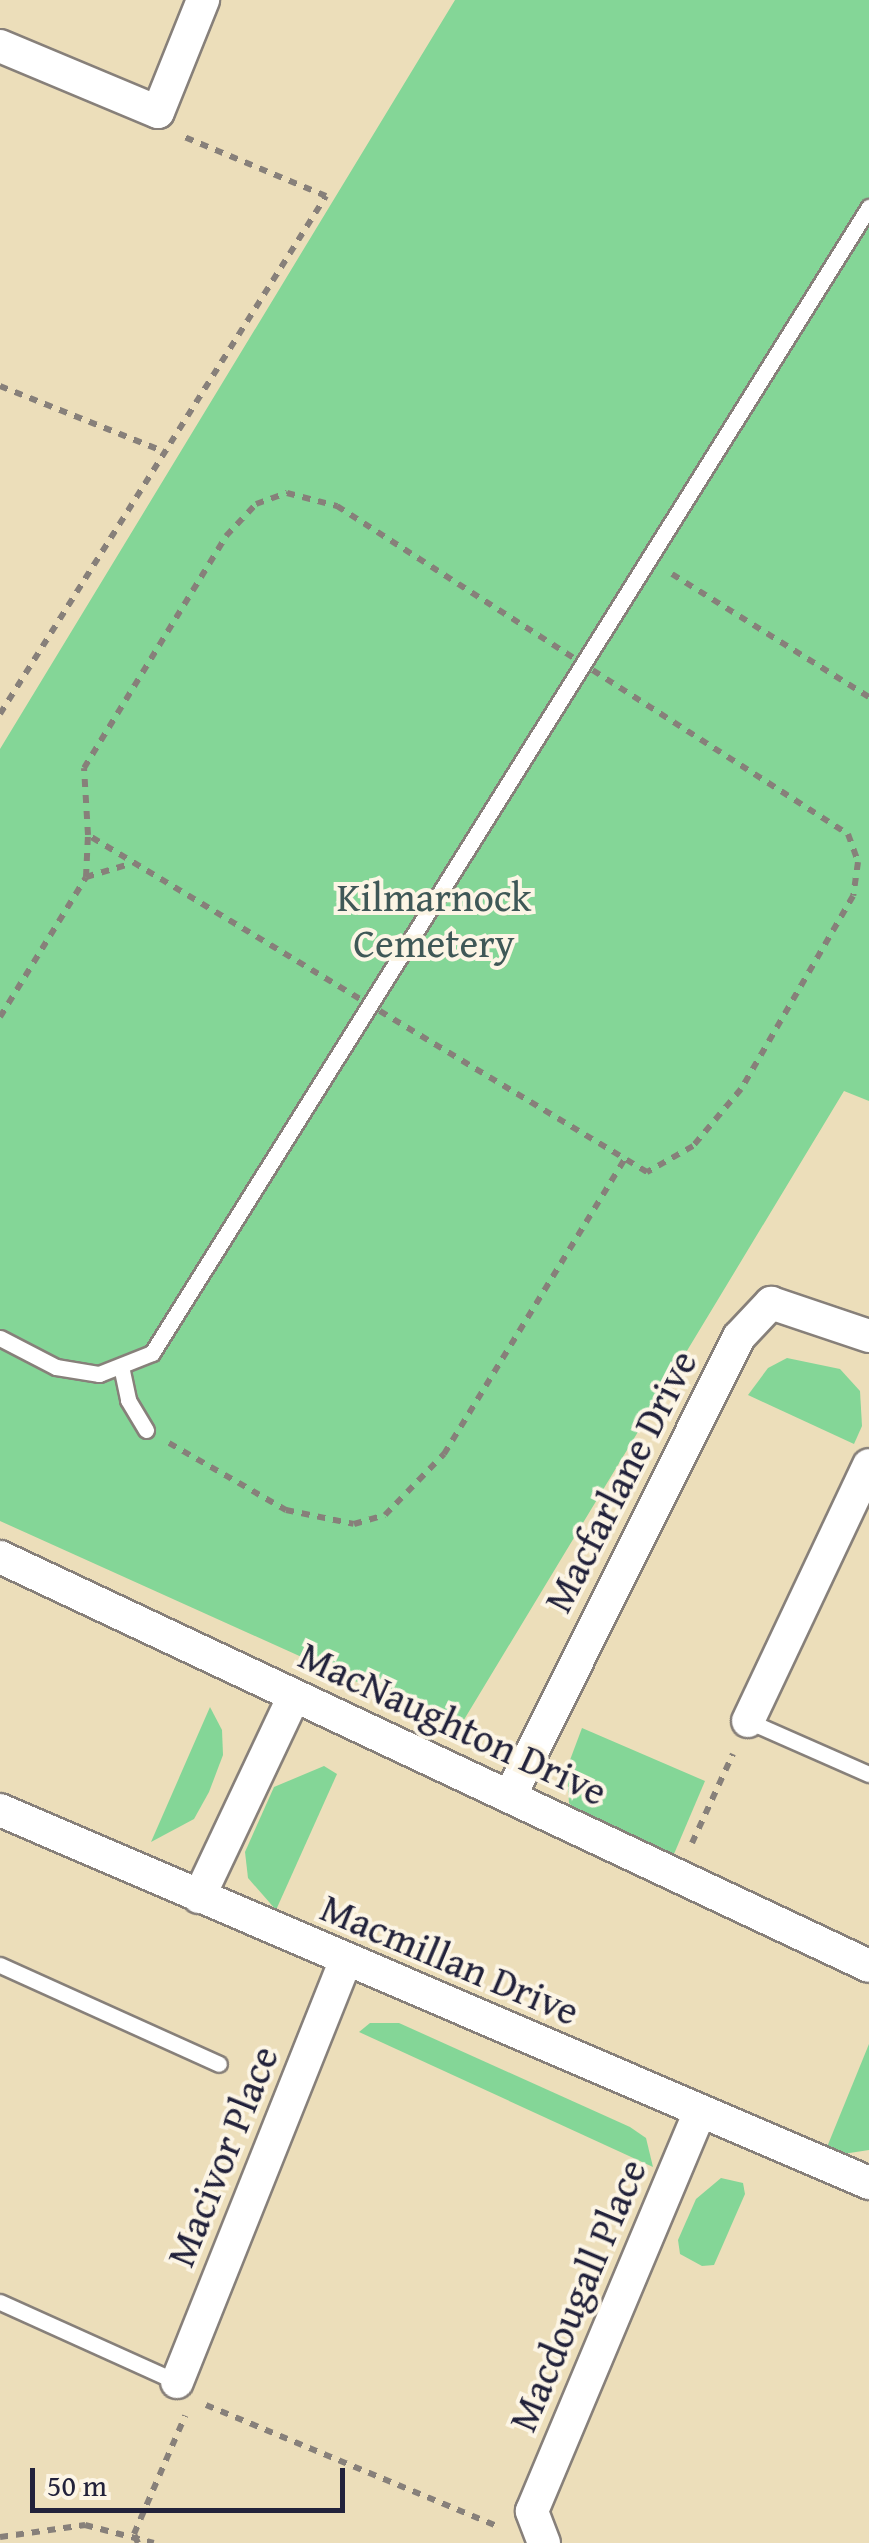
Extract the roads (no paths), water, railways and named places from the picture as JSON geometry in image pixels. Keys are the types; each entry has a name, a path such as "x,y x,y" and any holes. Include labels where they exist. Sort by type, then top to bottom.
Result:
{"street":[{"path":"0,46 158,112 203,0"},
{"name":"Macfarlane Drive","path":"510,1796 739,1337 771,1304 869,1336"},
{"path":"748,1722 869,1465"},
{"name":"MacNaughton Drive","path":"0,1557 438,1768 510,1796 869,1966"},
{"path":"199,1897 294,1696"},
{"name":"Macmillan Drive","path":"2,1817 869,2182"},
{"name":"Macivor Place","path":"178,2382 345,1961"},
{"name":"Macdougall Place","path":"538,2531 700,2111"}],"lane":[{"path":"0,1338 56,1367 99,1374 152,1353 200,1284 869,207"},
{"path":"122,1366 128,1400 146,1430"},
{"path":"748,1722 869,1774"},
{"path":"0,1965 219,2064"},
{"path":"0,2302 178,2382"}],"park label":[{"name":"Kilmarnock Cemetery","path":"434,920"}]}
